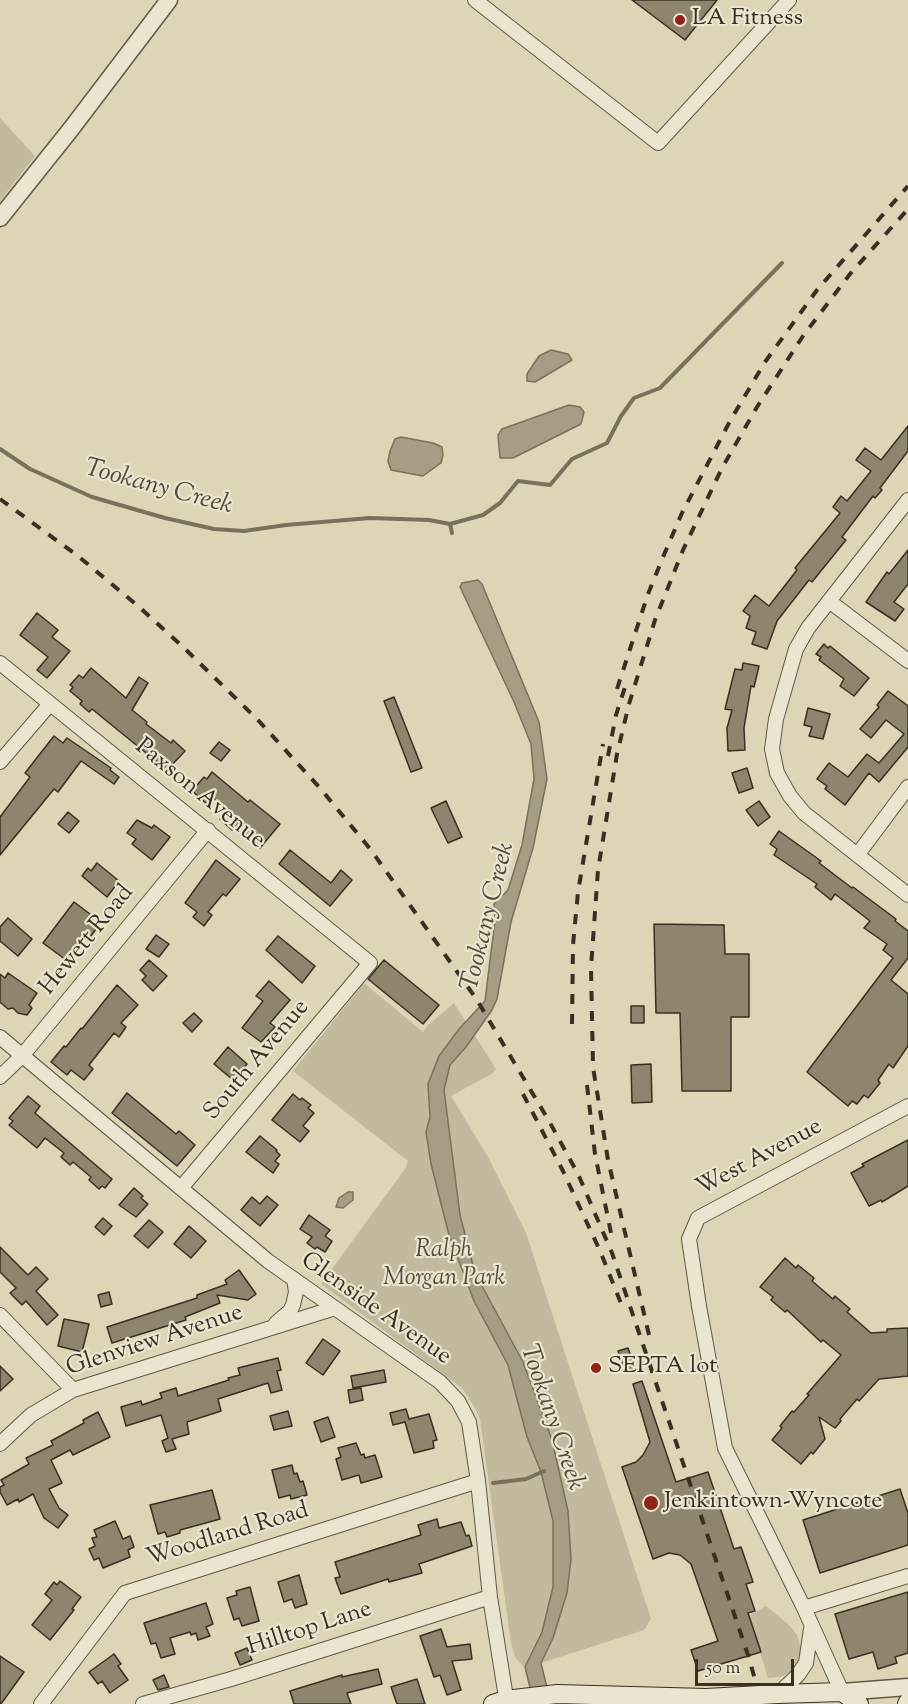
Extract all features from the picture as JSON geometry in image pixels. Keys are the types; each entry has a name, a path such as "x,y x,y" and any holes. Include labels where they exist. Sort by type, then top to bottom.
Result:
{"main road":[{"path":"502,1703 528,1696 557,1694 706,1698 842,1692 859,1704"}],"street":[{"path":"0,218 170,0"},
{"path":"475,0 658,142 789,0"},
{"path":"908,501 808,628 796,649 776,718 772,748 777,773 790,796 804,813 908,895"},
{"path":"829,601 908,661"},
{"name":"Paxson Avenue","path":"0,663 370,963"},
{"path":"0,762 50,704"},
{"path":"858,854 908,788"},
{"name":"Hewett Road","path":"0,1077 22,1056 208,830"},
{"name":"South Avenue","path":"181,1188 370,963"},
{"name":"Glenside Avenue","path":"0,1037 268,1261 440,1382 458,1401 469,1422 478,1481 502,1703"},
{"name":"West Avenue","path":"842,1692 804,1608 725,1448 689,1239 698,1218 908,1106"},
{"name":"Glenview Avenue","path":"269,1328 290,1311 296,1292 294,1279"},
{"name":"Glenview Avenue","path":"0,1444 32,1415 74,1390 335,1308"},
{"path":"0,1315 74,1390"},
{"name":"Woodland Road","path":"41,1704 125,1593 478,1481"},
{"path":"804,1608 908,1576"},
{"name":"Hilltop Lane","path":"143,1704 231,1679 490,1597"},
{"path":"778,1694 798,1676 806,1663 811,1627"},
{"path":"842,1692 908,1687"}],"green space":[{"path":"0,118 35,156 0,201"},
{"name":"Ralph Morgan Park","path":"364,983 423,1032 454,1003 496,1069 493,1073 451,1096 488,1157 526,1233 651,1619 644,1630 524,1667 515,1657 511,1643 480,1419 476,1410 463,1389 321,1284 405,1169 408,1161 293,1071"},
{"path":"766,1606 789,1625 797,1635 801,1649 798,1662 791,1672 781,1677 768,1678 749,1616"}],"shaded area":[{"path":"551,350 568,354 572,360 535,382 527,381 527,374 539,356"},
{"path":"569,405 580,407 584,412 581,424 513,458 500,458 498,435 502,429"},
{"path":"401,437 442,447 441,463 423,476 391,470 388,461 390,451 395,439"},
{"path":"478,580 482,584 539,722 547,779 533,848 511,922 497,999 466,1047 450,1065 444,1090 460,1215 475,1273 523,1362 552,1440 568,1511 571,1559 567,1593 553,1638 541,1663 551,1704 534,1704 525,1667 542,1632 553,1587 553,1521 541,1472 527,1437 508,1365 474,1301 449,1235 431,1164 426,1132 430,1117 428,1084 439,1056 459,1029 485,1001 495,920 494,904 508,890 522,845 534,779 531,744 514,702 460,587 462,583"},
{"path":"348,1192 353,1192 353,1200 343,1208 336,1207 339,1198"}],"building":[{"name":"LA Fitness","path":"632,0 717,0 685,40"},
{"path":"908,426 908,451 880,488 882,490 875,498 873,496 842,537 846,540 812,582 809,580 777,621 767,649 752,644 756,632 746,628 750,616 743,611 755,595 769,606 797,570 795,568 840,513 833,507 841,496 847,501 871,471 856,460 865,448 881,460"},
{"path":"908,550 908,584 894,602 904,609 895,621 866,602 887,572 889,574"},
{"path":"37,613 58,630 52,637 70,651 47,678 37,670 48,657 20,635"},
{"path":"824,644 828,648 830,646 869,678 854,696 840,686 844,679 819,660 821,657 816,654"},
{"path":"743,663 759,666 754,687 751,686 744,728 745,750 728,751 727,728 732,710 725,709 735,669 742,670"},
{"path":"91,668 126,698 139,677 148,683 132,710 147,722 146,724 171,743 173,740 185,751 167,770 92,709 89,712 80,704 82,701 70,691 73,687 70,685 79,675 83,678"},
{"path":"888,691 908,706 908,747 879,782 869,773 845,805 825,789 827,786 817,779 829,763 848,777 867,754 879,763 904,734 886,720 871,738 860,729 879,707 877,705"},
{"path":"394,697 422,768 411,772 384,701"},
{"path":"808,708 830,714 823,739 809,736 812,727 804,725"},
{"path":"54,736 63,743 67,738 111,768 110,770 119,777 114,784 81,761 58,792 54,789 0,855 0,817 30,777 25,773"},
{"path":"219,742 230,750 221,761 210,753"},
{"path":"747,768 753,788 739,793 732,773"},
{"path":"212,772 248,802 250,800 280,824 260,848 235,827 232,830 220,819 228,811 212,797 207,804 192,791 204,777 207,779"},
{"path":"446,801 462,837 448,843 431,808"},
{"path":"759,801 770,817 758,826 746,810"},
{"path":"68,812 79,821 69,833 58,824"},
{"path":"137,820 152,828 154,825 170,837 152,860 132,844 136,839 127,833"},
{"path":"779,831 896,919 895,921 908,931 908,958 891,980 908,994 908,1046 893,1068 889,1064 878,1080 880,1083 868,1098 864,1095 857,1104 852,1101 848,1106 807,1072 893,958 883,950 887,944 864,928 870,921 835,894 831,900 815,887 817,884 774,855 777,849 770,844"},
{"path":"290,850 331,883 341,870 352,880 330,906 279,864"},
{"path":"216,860 240,879 208,912 212,915 204,926 193,917 197,912 185,903"},
{"path":"97,863 119,881 107,897 82,876 88,868 91,871"},
{"path":"74,902 94,917 92,920 99,925 88,940 84,937 66,960 43,943"},
{"path":"8,918 32,939 18,956 0,941 0,927"},
{"path":"654,924 724,925 725,954 749,954 749,1017 731,1017 731,1091 682,1091 680,1013 656,1013"},
{"path":"156,935 169,944 159,957 146,949"},
{"path":"278,936 315,966 302,983 266,950"},
{"path":"149,960 167,976 153,991 142,980 146,976 140,970"},
{"path":"384,960 439,1005 423,1024 368,979"},
{"path":"8,973 37,993 29,1005 32,1008 27,1015 18,1013 13,1008 8,1009 0,1002 0,974 5,978"},
{"path":"269,981 290,1000 270,1023 275,1027 261,1042 242,1028 263,1001 256,996"},
{"path":"117,985 138,1005 121,1023 126,1027 119,1037 114,1033 89,1065 93,1069 84,1080 71,1070 67,1075 51,1062 82,1029"},
{"path":"631,1006 644,1006 644,1023 631,1023"},
{"path":"194,1013 202,1021 192,1032 183,1023"},
{"path":"228,1047 247,1064 233,1080 214,1064"},
{"path":"651,1064 652,1102 632,1103 631,1065"},
{"path":"127,1093 176,1134 179,1131 195,1145 177,1166 112,1113"},
{"path":"293,1094 311,1105 308,1108 314,1113 303,1126 309,1131 300,1142 272,1120"},
{"path":"28,1096 40,1106 35,1113 112,1179 105,1188 102,1186 99,1189 89,1180 91,1177 73,1162 70,1165 61,1157 64,1153 45,1138 37,1148 9,1125 13,1121 9,1118"},
{"path":"260,1136 280,1155 275,1161 279,1164 273,1173 246,1152"},
{"path":"908,1140 908,1186 882,1202 881,1200 869,1206 851,1173 864,1166 862,1164"},
{"path":"134,1188 148,1204 136,1217 119,1205"},
{"path":"267,1196 278,1205 260,1226 241,1210 252,1197 260,1204"},
{"path":"309,1215 330,1230 325,1236 332,1241 325,1252 307,1243 312,1237 300,1229"},
{"path":"103,1218 112,1226 104,1235 95,1227"},
{"path":"149,1220 163,1232 148,1248 134,1236"},
{"path":"189,1226 206,1241 191,1258 174,1244"},
{"path":"0,1247 28,1275 36,1267 48,1279 36,1291 58,1315 47,1325 26,1301 22,1305 10,1293 16,1288 0,1272"},
{"path":"785,1258 796,1268 798,1265 814,1278 812,1281 833,1299 835,1296 850,1309 847,1312 871,1333 887,1332 887,1329 908,1328 908,1376 879,1379 859,1401 857,1399 835,1428 819,1417 825,1439 801,1464 772,1440 792,1411 794,1412 809,1395 807,1394 841,1355 823,1340 821,1342 787,1310 785,1312 771,1300 773,1297 760,1287"},
{"path":"239,1270 256,1294 248,1300 217,1295 220,1303 185,1317 186,1320 112,1343 107,1327 197,1298 197,1295 227,1284 225,1280"},
{"path":"109,1292 112,1304 101,1307 98,1295"},
{"path":"64,1319 89,1324 82,1352 58,1346"},
{"path":"323,1339 340,1351 323,1375 306,1363"},
{"path":"628,1348 635,1367 625,1371 618,1351"},
{"path":"278,1358 281,1370 277,1371 282,1390 271,1393 268,1383 218,1399 221,1411 187,1422 189,1434 172,1439 176,1449 166,1452 162,1441 168,1438 161,1415 126,1426 121,1407 141,1401 142,1405 162,1398 160,1393 176,1388 178,1396 240,1375 238,1368"},
{"path":"0,1366 13,1379 0,1391"},
{"path":"384,1370 386,1382 353,1388 351,1376"},
{"path":"642,1381 676,1482 708,1472 734,1549 741,1547 753,1582 746,1584 755,1611 748,1613 761,1652 698,1671 691,1650 718,1641 691,1564 680,1555 669,1553 653,1559 622,1467 636,1462 650,1442 633,1384"},
{"path":"361,1388 363,1400 350,1403 348,1390"},
{"path":"406,1409 409,1419 429,1414 437,1440 433,1441 434,1448 414,1453 405,1422 393,1425 390,1413"},
{"path":"288,1411 292,1426 274,1430 270,1416"},
{"path":"98,1412 110,1437 73,1455 70,1450 51,1460 62,1483 49,1489 59,1508 68,1515 58,1528 44,1518 33,1494 19,1502 18,1499 7,1505 0,1492 0,1487 4,1485 1,1480 29,1464 26,1458 53,1445 51,1441 84,1423 83,1420"},
{"path":"328,1417 335,1437 321,1442 314,1422"},
{"path":"356,1443 361,1455 364,1454 365,1458 375,1455 382,1477 361,1483 359,1475 342,1480 336,1459 341,1457 338,1448"},
{"path":"292,1465 294,1474 297,1473 300,1482 303,1481 307,1495 291,1499 290,1495 279,1498 272,1470"},
{"path":"900,1489 908,1513 908,1545 820,1573 803,1520"},
{"path":"212,1490 220,1519 180,1530 180,1533 167,1537 165,1532 158,1534 150,1505"},
{"path":"437,1519 439,1528 461,1522 466,1536 469,1535 472,1546 419,1564 422,1573 389,1582 388,1579 341,1594 335,1578 340,1577 335,1562 421,1535 418,1525"},
{"path":"115,1521 123,1539 130,1536 134,1547 128,1550 130,1557 103,1568 99,1558 94,1560 89,1549 95,1546 92,1538 97,1537 94,1530"},
{"path":"299,1575 307,1604 295,1608 292,1599 284,1602 278,1582"},
{"path":"60,1581 81,1597 72,1609 74,1610 50,1640 32,1625 52,1600 45,1594 54,1582 57,1585"},
{"path":"250,1587 259,1621 242,1626 239,1618 234,1620 227,1598 237,1595 236,1591"},
{"path":"908,1592 908,1653 895,1657 897,1663 878,1669 873,1652 849,1659 835,1614"},
{"path":"206,1603 213,1624 206,1627 210,1636 198,1640 196,1633 191,1635 190,1632 170,1638 175,1654 161,1658 156,1643 151,1644 144,1623"},
{"path":"441,1629 447,1647 470,1644 472,1659 452,1661 461,1690 447,1695 440,1675 434,1677 420,1636"},
{"path":"247,1648 252,1660 240,1665 235,1653"},
{"path":"114,1654 121,1664 118,1666 128,1680 110,1693 102,1681 98,1684 89,1672"},
{"path":"0,1656 24,1672 1,1704 0,1704"},
{"path":"378,1669 382,1684 347,1693 351,1704 294,1704 290,1691 342,1675 342,1677"},
{"path":"164,1675 169,1687 158,1690 153,1680"},
{"path":"417,1679 425,1704 397,1704 391,1687"}],"waterway":[{"path":"450,524 483,515 500,503 518,481 550,485 572,459 607,443 621,416 634,398 660,388 782,263"},
{"name":"Tookany Creek","path":"0,449 30,469 92,497 214,529 244,531 370,518 429,520 450,524 452,533"},
{"path":"493,1483 526,1479 544,1471"}],"railway":[{"path":"617,689 648,594 663,557 682,513 730,421 765,362 817,290 908,186"},
{"path":"649,1335 608,1160 593,1067 591,968 598,870 617,754 629,704 655,620 683,550 722,468 757,407 803,336 850,274 908,209"},
{"path":"0,499 78,556 138,606 257,719 320,788 371,850 477,1000 578,1174 612,1253 748,1655 762,1704"},
{"path":"608,756 616,715 627,681"},
{"path":"572,1024 573,945 578,892 603,744"},
{"path":"587,1085 595,1154 611,1233"},
{"path":"523,1094 563,1171 601,1253 622,1306"}],"place":[{"name":"LA Fitness","path":"680,20"},
{"name":"SEPTA lot","path":"596,1368"},
{"name":"Jenkintown-Wyncote","path":"651,1503"}]}
